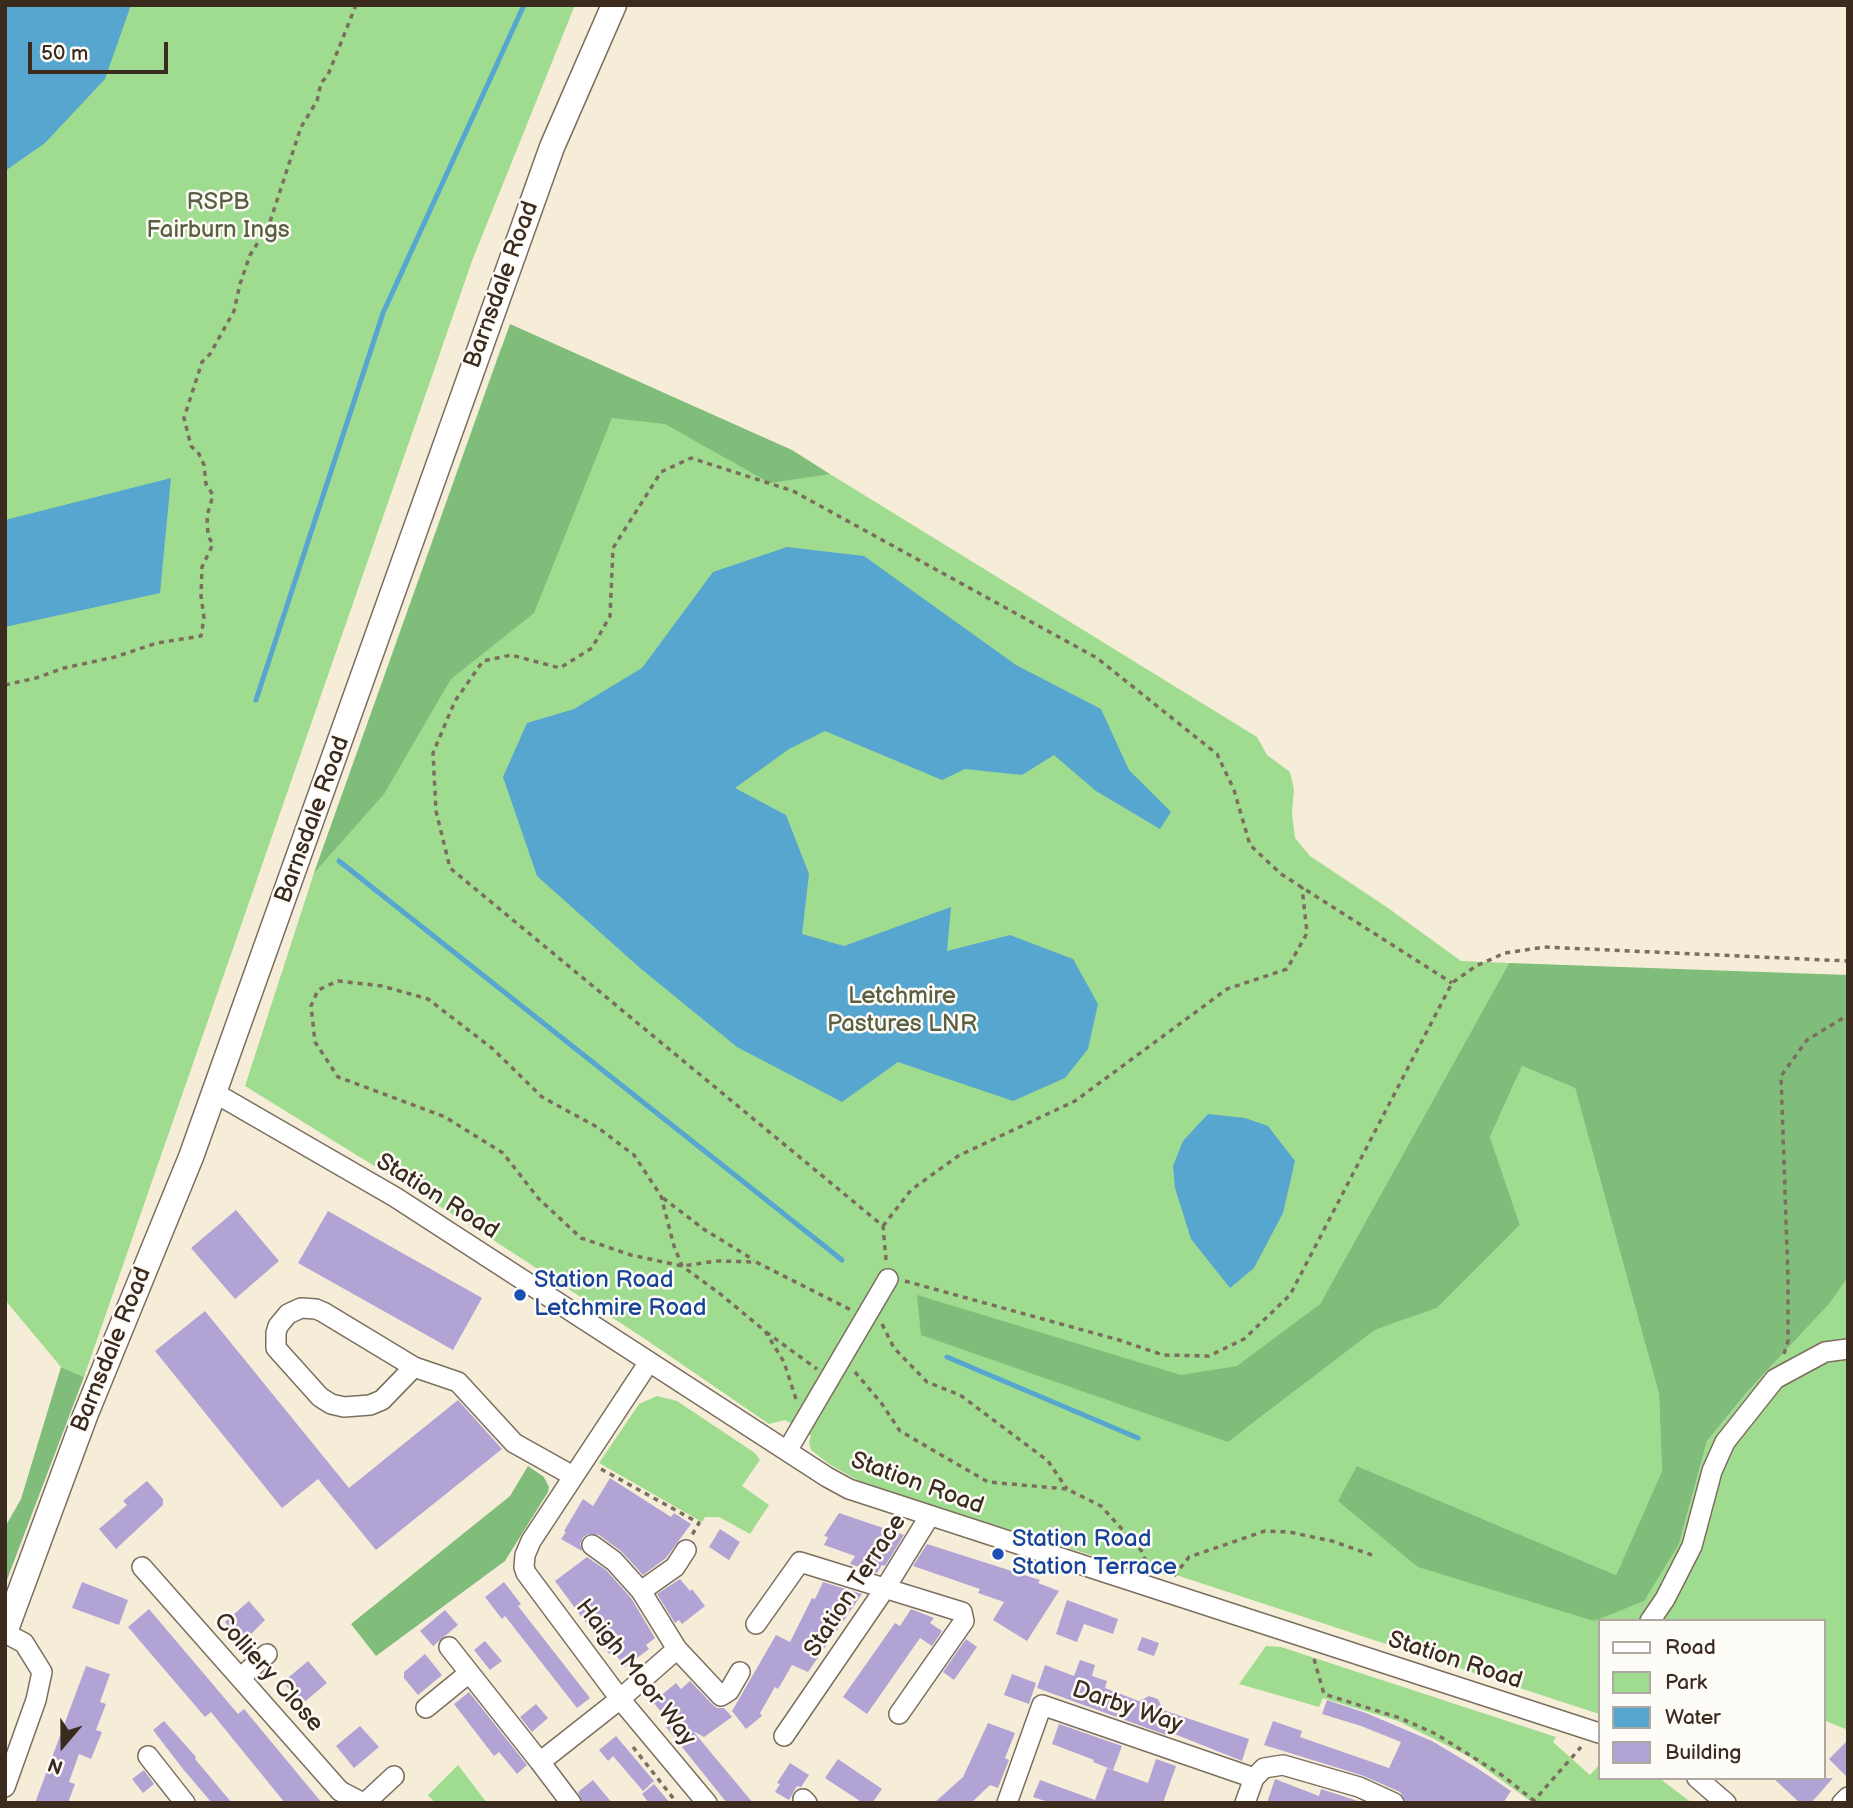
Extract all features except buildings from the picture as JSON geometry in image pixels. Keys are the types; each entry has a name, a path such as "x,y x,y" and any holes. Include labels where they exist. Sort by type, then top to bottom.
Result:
{"main road":[{"name":"Barnsdale Road","path":"5,1632 85,1416 215,1093 551,147 614,5"}],"street":[{"name":"Station Road","path":"215,1093 395,1197 849,1489 1318,1643 1598,1728"},
{"path":"787,1451 888,1279"},
{"path":"415,1367 382,1400 370,1405 344,1407 320,1397 276,1348 276,1333 282,1319 294,1310 316,1309 415,1367 458,1382 514,1443 578,1467 649,1362"},
{"path":"1651,1619 1665,1600 1692,1546 1712,1471 1725,1442 1775,1379 1825,1352 1848,1349"},
{"name":"Haigh Moor Way","path":"578,1467 531,1541 525,1555 526,1573 620,1699 707,1803"},
{"name":"Station Terrace","path":"785,1736 886,1587 929,1517"},
{"path":"592,1545 614,1561 640,1591 677,1649 721,1696 729,1691 740,1672"},
{"path":"640,1591 675,1567 686,1550"},
{"path":"756,1624 800,1562 962,1612 965,1618 899,1714"},
{"name":"Colliery Close","path":"142,1567 340,1791 364,1803"},
{"path":"5,1632 24,1643 42,1672 36,1700 5,1787"},
{"path":"449,1647 571,1803"},
{"path":"540,1762 620,1699 677,1649"},
{"path":"240,1678 267,1654"},
{"path":"426,1708 469,1673"},
{"name":"Darby Way","path":"1007,1803 1042,1705 1254,1778"},
{"path":"148,1756 185,1803"},
{"path":"1245,1803 1254,1778 1264,1768 1283,1765 1359,1787 1394,1803"},
{"path":"364,1803 394,1776"},
{"path":"1699,1780 1726,1803"},
{"path":"1842,1803 1848,1797"}],"path":[{"path":"5,685 115,657 157,643 201,636 204,618 201,596 202,567 214,544 208,536 207,516 213,495 206,484 204,465 188,439 184,418 202,362 210,354 234,311 250,255 269,225 301,127 317,101 321,83 328,75 356,5"},
{"path":"883,1226 450,868 436,811 433,753 455,701 483,661 512,655 560,668 592,648 610,616 613,548 660,471 691,457 793,491 1097,658 1217,754 1234,790 1250,845 1281,874 1451,983"},
{"path":"1302,887 1307,933 1287,969 1227,989 1075,1101 958,1156 911,1190 883,1226 888,1279 914,1282 1119,1339 1163,1355 1209,1356 1244,1339 1290,1296 1451,983 1476,967 1505,953 1544,947 1848,961"},
{"path":"756,1262 717,1261 682,1266 631,1255 581,1238 538,1198 503,1153 445,1117 338,1077 315,1042 311,1006 318,989 338,981 382,986 428,999 493,1049 542,1097 597,1127 634,1155 661,1196 682,1266 830,1378"},
{"path":"1775,1379 1788,1341 1781,1076 1807,1040 1848,1014"},
{"path":"661,1196 705,1230 756,1262 865,1317"},
{"path":"877,1297 880,1320 894,1348 927,1382 960,1395 1048,1461 1067,1489"},
{"path":"765,1331 784,1362 793,1395 807,1417"},
{"path":"841,1358 882,1404 900,1431 988,1482 1067,1489 1101,1506 1141,1550 1161,1592 1189,1557 1265,1531 1289,1531 1332,1541 1373,1555"},
{"path":"578,1467 699,1523 686,1550"},
{"path":"1318,1643 1314,1661 1324,1694 1375,1709 1436,1734 1492,1768 1534,1802 1598,1728"}],"green space":[{"name":"RSPB Fairburn Ings","path":"5,5 575,5 472,261 84,1377 61,1367 5,1300"},
{"path":"510,324 792,450 830,474 770,483 665,424 612,418 534,613 451,679 384,794 314,873"},
{"name":"Letchmire Pastures LNR","path":"511,342 830,474 1257,737 1267,755 1290,772 1294,789 1292,814 1295,838 1310,856 1461,961 1509,963 1320,1304 1304,1316 1244,1430 1375,1330 1437,1308 1520,1225 1490,1137 1522,1066 1575,1088 1659,1394 1662,1471 1616,1575 1357,1466 1594,1621 1679,1544 1707,1441 1748,1391 1830,1303 1848,1277 1848,1730 1825,1721 1825,1619 1598,1619 1598,1714 1167,1572 1165,1575 1100,1558 864,1484 811,1450 811,1436 785,1420 769,1424 481,1232 245,1086 314,873 501,348"},
{"path":"1509,963 1848,975 1848,1277 1830,1303 1748,1391 1707,1441 1679,1544 1644,1601 1594,1621 1418,1567 1338,1501 1357,1466 1616,1575 1662,1471 1659,1394 1575,1088 1522,1066 1490,1137 1520,1225 1437,1308 1375,1330 1228,1442 921,1335 917,1295 1181,1375 1237,1366 1320,1304"},
{"path":"61,1367 84,1377 5,1585 5,1527 21,1499"},
{"path":"657,1396 677,1401 755,1453 760,1460 742,1486 769,1505 750,1534 719,1517 705,1517 702,1522 599,1463 639,1404"},
{"path":"528,1466 544,1477 549,1487 548,1492 505,1561 376,1656 351,1624 510,1496"},
{"path":"1266,1646 1281,1647 1556,1737 1553,1742 1590,1775 1598,1766 1598,1780 1662,1780 1692,1803 1533,1803 1468,1756 1398,1721 1323,1698 1319,1707 1239,1684"},
{"path":"458,1765 487,1803 435,1803 428,1795"}],"water":[{"path":"5,5 131,5 105,79 45,143 5,171"},
{"path":"171,478 160,593 5,627 5,520"},
{"path":"787,547 864,556 1016,665 1101,709 1129,770 1171,812 1160,829 1096,791 1054,755 1022,775 965,769 942,780 825,731 789,749 735,788 786,815 809,874 802,934 844,946 951,907 947,951 1010,935 1073,959 1098,1004 1088,1049 1065,1078 1013,1101 898,1062 842,1102 737,1047 640,968 537,876 503,777 527,723 574,709 642,668 713,572"},
{"path":"1208,1114 1245,1118 1268,1126 1295,1161 1283,1213 1254,1268 1230,1288 1191,1239 1175,1188 1173,1166 1183,1141"}],"waterway":[{"path":"256,700 383,313 524,5"},
{"path":"339,861 842,1260"},
{"path":"947,1357 1138,1438"}],"place":[{"name":"Station Road Letchmire Road","path":"520,1295"},
{"name":"Station Road Station Terrace","path":"998,1554"}]}
